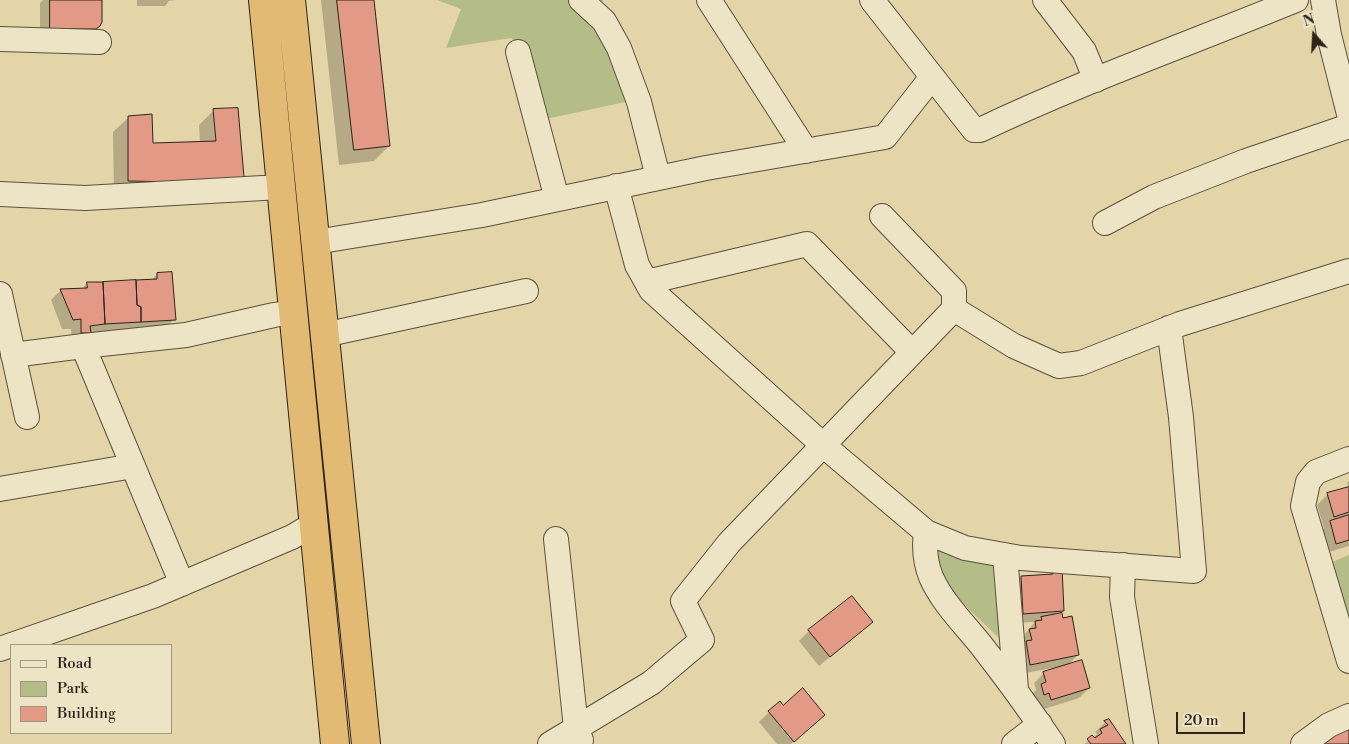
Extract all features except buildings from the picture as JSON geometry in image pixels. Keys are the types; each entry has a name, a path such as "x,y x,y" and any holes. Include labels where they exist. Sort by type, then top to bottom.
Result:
{"highway":[{"path":"263,0 335,744"},
{"path":"291,0 366,744"}],"street":[{"path":"581,0 604,21 620,48 639,102 658,178"},
{"path":"709,0 806,150"},
{"path":"872,0 974,130 980,130 1040,102 1296,0"},
{"path":"1046,0 1084,51 1096,80"},
{"path":"1323,0 1329,35 1349,114"},
{"path":"0,39 99,42"},
{"path":"518,52 557,199"},
{"path":"315,242 482,215 706,168 885,137 932,77"},
{"path":"1105,223 1154,197 1246,161 1349,126"},
{"path":"616,186 637,266 651,290 823,446 926,532 965,548 1021,558 1194,571 1181,417 1169,328"},
{"path":"0,194 85,198 281,187"},
{"path":"550,744 579,736 651,683 702,640 683,601 729,543 954,309 954,291 882,216"},
{"path":"647,282 807,244 912,352"},
{"path":"954,309 1014,346 1059,366 1081,363 1169,328 1349,271"},
{"path":"324,335 526,291"},
{"path":"0,294 28,418"},
{"path":"14,355 186,335 293,312"},
{"path":"83,346 182,584"},
{"path":"1349,459 1316,472 1308,482 1303,506 1349,661"},
{"path":"0,488 133,466"},
{"path":"12,644 153,596 292,537 314,524"},
{"path":"926,532 924,543 925,558 931,577 946,600 1016,689 1053,744"},
{"path":"556,539 579,736"},
{"path":"1005,555 1016,689"},
{"path":"1124,565 1122,598 1146,744"},
{"path":"1303,744 1329,725 1349,716"},
{"path":"1014,744 1040,724"}],"green space":[{"path":"437,0 603,0 599,5 605,38 630,101 546,119 529,58 511,38 446,48 461,9"},
{"path":"932,548 998,562 1001,640 954,595 937,571"},
{"path":"1349,555 1349,623 1330,563"}]}
